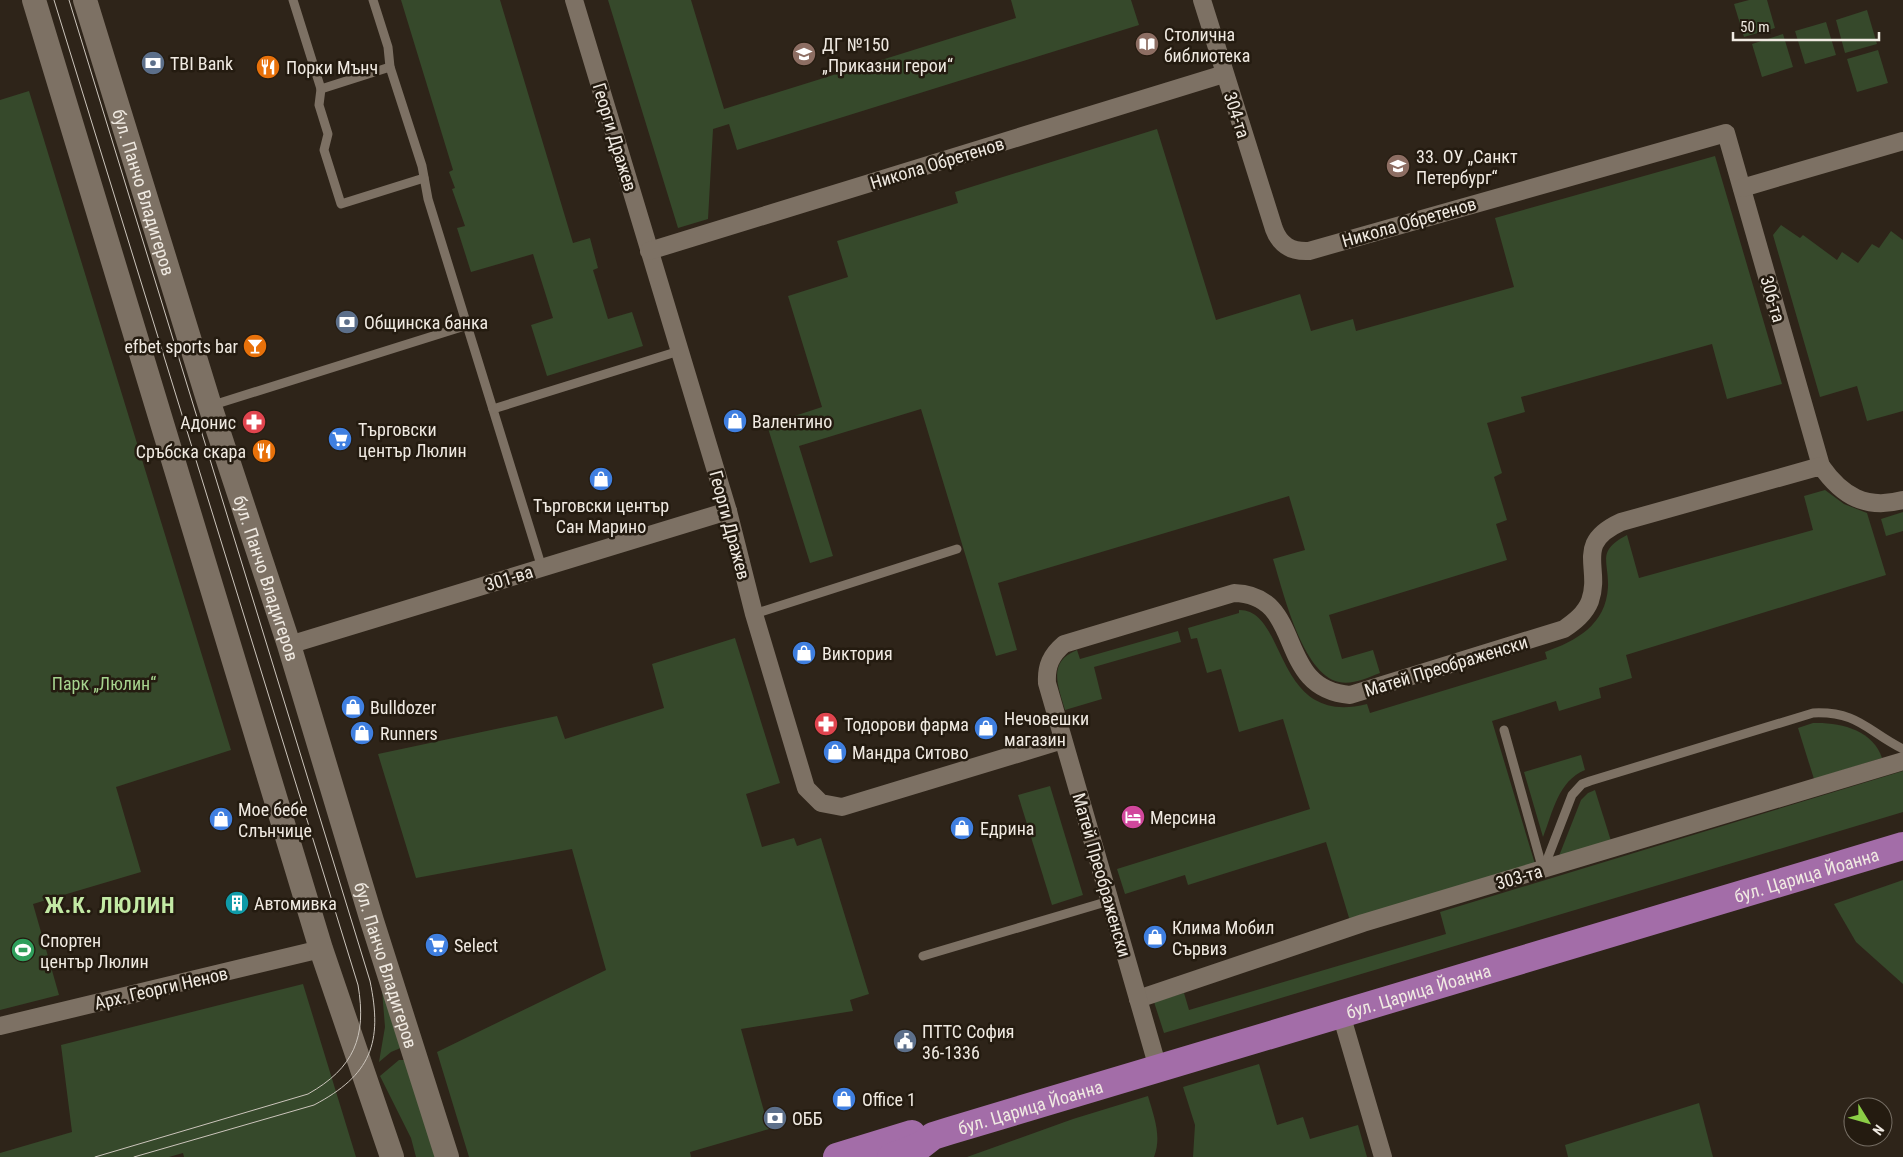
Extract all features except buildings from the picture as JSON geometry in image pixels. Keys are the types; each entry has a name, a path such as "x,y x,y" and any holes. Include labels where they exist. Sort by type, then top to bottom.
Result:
{"main road":[{"path":"34,0 321,949 392,1157"},
{"name":"бул. Панчо Владигеров","path":"85,0 210,406 289,645 372,921 447,1157"},
{"name":"бул. Царица Йоанна","path":"891,1157 920,1146 933,1136 1903,846"},
{"name":"бул. Царица Йоанна","path":"837,1157 917,1132 933,1136"}],"street":[{"name":"Георги Дражев","path":"574,0 728,511 754,614 802,778 809,793 822,803 842,807 1063,740"},
{"name":"304-та","path":"1202,0 1274,229"},
{"name":"Никола Обретенов","path":"649,251 1224,74"},
{"name":"Никола Обретенов","path":"1274,229 1277,238 1291,249 1309,250 1726,133"},
{"name":"306-та","path":"1726,133 1821,466"},
{"path":"1742,188 1903,141"},
{"path":"1821,466 1833,483 1849,495 1869,503 1890,504 1903,500"},
{"name":"Матей Преображенски","path":"1158,1068 1047,683 1047,671 1056,651 1064,644 1075,640 1234,593 1247,594 1259,598 1270,605 1278,616 1301,667 1310,679 1322,688 1335,694 1350,695 1365,692 1564,630 1579,618 1590,602 1594,584 1590,559 1594,546 1609,527 1821,466"},
{"name":"301-ва","path":"289,645 728,511"},
{"name":"303-та","path":"1138,999 1363,923 1903,761"},
{"name":"Арх. Георги Ненов","path":"0,1026 321,949"},
{"path":"1341,1014 1383,1157"}],"lane":[{"path":"293,0 321,89 319,105 328,134 324,150 341,204 424,178"},
{"path":"373,0 388,47 390,67 424,178 428,199 542,568"},
{"path":"321,89 390,67"},
{"path":"210,406 468,325"},
{"path":"493,409 679,351"},
{"path":"754,614 956,549"},
{"path":"1543,870 1572,795 1582,784 1590,781 1813,713 1830,712 1847,716 1863,723 1903,749"},
{"path":"1504,730 1543,870"},
{"path":"923,956 1109,900"}],"green space":[{"path":"401,0 500,0 573,243 590,238 598,268 593,270 608,319 632,312 643,346 547,376 531,325 553,318 533,254 471,272 457,228 465,226 452,189 455,188 449,172 453,170"},
{"path":"608,0 691,0 724,109 1016,18 1011,0 1131,0 1139,25 737,150 729,124 713,129 708,219 678,228"},
{"path":"1749,0 1767,0 1775,28 1744,37 1734,4"},
{"path":"1867,10 1877,44 1845,53 1836,20"},
{"path":"1826,22 1836,55 1805,64 1795,31"},
{"path":"1783,34 1793,67 1762,77 1752,44"},
{"path":"1878,50 1888,83 1857,92 1847,59"},
{"name":"Парк „Люлин“","path":"29,91 231,750 116,787 141,872 33,904 59,995 0,1010 0,100"},
{"path":"1157,129 1216,320 1300,294 1311,331 1353,319 1356,331 1514,287 1495,218 1715,156 1782,384 1727,399 1712,344 1521,397 1525,412 1487,423 1502,473 1494,477 1507,520 1496,524 1507,560 1329,615 1342,659 1373,650 1380,673 1354,682 1339,682 1326,676 1314,664 1304,648 1289,610 1273,559 1305,550 1289,496 998,583 1017,650 996,656 921,409 799,446 833,556 810,563 767,425 822,407 788,296 848,277 837,241 958,203 955,192"},
{"path":"1781,225 1800,238 1803,235 1837,260 1842,252 1858,263 1872,244 1879,248 1891,231 1903,240 1903,411 1867,421 1857,386 1820,397 1773,235"},
{"path":"1825,490 1844,504 1867,513 1886,575 1626,655 1632,678 1599,688 1601,698 1559,711 1556,701 1492,721 1535,864 1350,921 1326,842 1188,885 1185,875 1125,894 1117,869 1310,809 1283,719 1239,732 1221,669 1207,673 1197,638 1191,639 1188,628 1239,613 1239,610 1255,615 1266,628 1298,685 1314,699 1337,707 1367,704 1370,713 1547,659 1545,652 1578,637 1587,630 1602,612 1608,587 1606,557 1611,546 1627,535 1639,578 1813,530 1804,496"},
{"path":"1903,512 1903,531 1886,536 1881,519"},
{"path":"1178,631 1181,642 1094,667 1102,699 1065,710 1057,675 1061,661 1068,655 1077,650 1080,659"},
{"path":"735,638 780,783 746,794 762,847 794,838 797,846 821,838 869,994 850,1000 853,1011 741,1029 769,1129 690,1152 691,1157 469,1157 437,1052 606,970 572,849 416,878 378,754 557,716 565,739 664,708 652,664"},
{"path":"1813,723 1844,726 1863,734 1878,748 1882,758 1814,779 1798,728"},
{"path":"1581,755 1585,770 1576,775 1562,789 1543,837 1524,772"},
{"path":"1903,771 1903,812 1164,1033 1154,1002 1184,993 1189,1010 1446,934 1440,912"},
{"path":"1050,786 1083,895 1052,905 1018,795"},
{"path":"1595,790 1611,841 1559,856 1581,800 1588,793"},
{"path":"1903,880 1903,984 1856,942 1834,904"},
{"path":"303,984 356,1157 184,1157 183,1153 169,1157 0,1157 0,1153 72,1132 61,1045"},
{"path":"382,990 403,1047 391,1052 379,1062 385,1027"},
{"path":"399,1060 406,1060 435,1157 416,1157 411,1138 380,1076"},
{"path":"1259,1064 1277,1125 1303,1117 1310,1139 1358,1125 1367,1157 1193,1157 1195,1125 1183,1087"},
{"path":"1148,1096 1155,1119 1157,1134 1154,1157 967,1157 1073,1119"},
{"path":"1699,1103 1713,1157 1568,1157 1565,1145"}],"tram line":[{"path":"54,0 358,985 360,1004 360,1020 354,1049 336,1073 324,1084 308,1094 95,1157"},
{"path":"69,0 370,981 374,1003 375,1022 373,1040 368,1055 360,1069 349,1082 333,1094 314,1105 134,1157"}],"place":[{"name":"Столична библиотека","path":"1147,44"},
{"name":"ДГ №150 „Приказни герои“","path":"804,54"},
{"name":"TBI Bank","path":"153,63"},
{"name":"Порки Мънч","path":"268,67"},
{"name":"33. ОУ „Санкт Петербург“","path":"1398,166"},
{"name":"Общинска банка","path":"347,322"},
{"name":"efbet sports bar","path":"255,346"},
{"name":"Валентино","path":"735,421"},
{"name":"Адонис","path":"254,422"},
{"name":"Търговски център Люлин","path":"340,439"},
{"name":"Сръбска скара","path":"264,451"},
{"name":"Търговски център Сан Марино","path":"601,479"},
{"name":"Виктория","path":"804,653"},
{"name":"Bulldozer","path":"353,707"},
{"name":"Тодорови фарма","path":"826,724"},
{"name":"Нечовешки магазин","path":"986,728"},
{"name":"Runners","path":"362,733"},
{"name":"Мандра Ситово","path":"835,752"},
{"name":"Мерсина","path":"1133,817"},
{"name":"Мое бебе Слънчице","path":"221,819"},
{"name":"Едрина","path":"962,828"},
{"name":"Автомивка","path":"237,903"},
{"name":"Клима Мобил Сървиз","path":"1155,937"},
{"name":"Select","path":"437,945"},
{"name":"Спортен център Люлин","path":"23,950"},
{"name":"ПТТС София 36-1336","path":"905,1041"},
{"name":"Office 1","path":"844,1099"},
{"name":"ОББ","path":"775,1118"}],"district":[{"name":"Ж.К. ЛЮЛИН","path":"110,905"}]}
